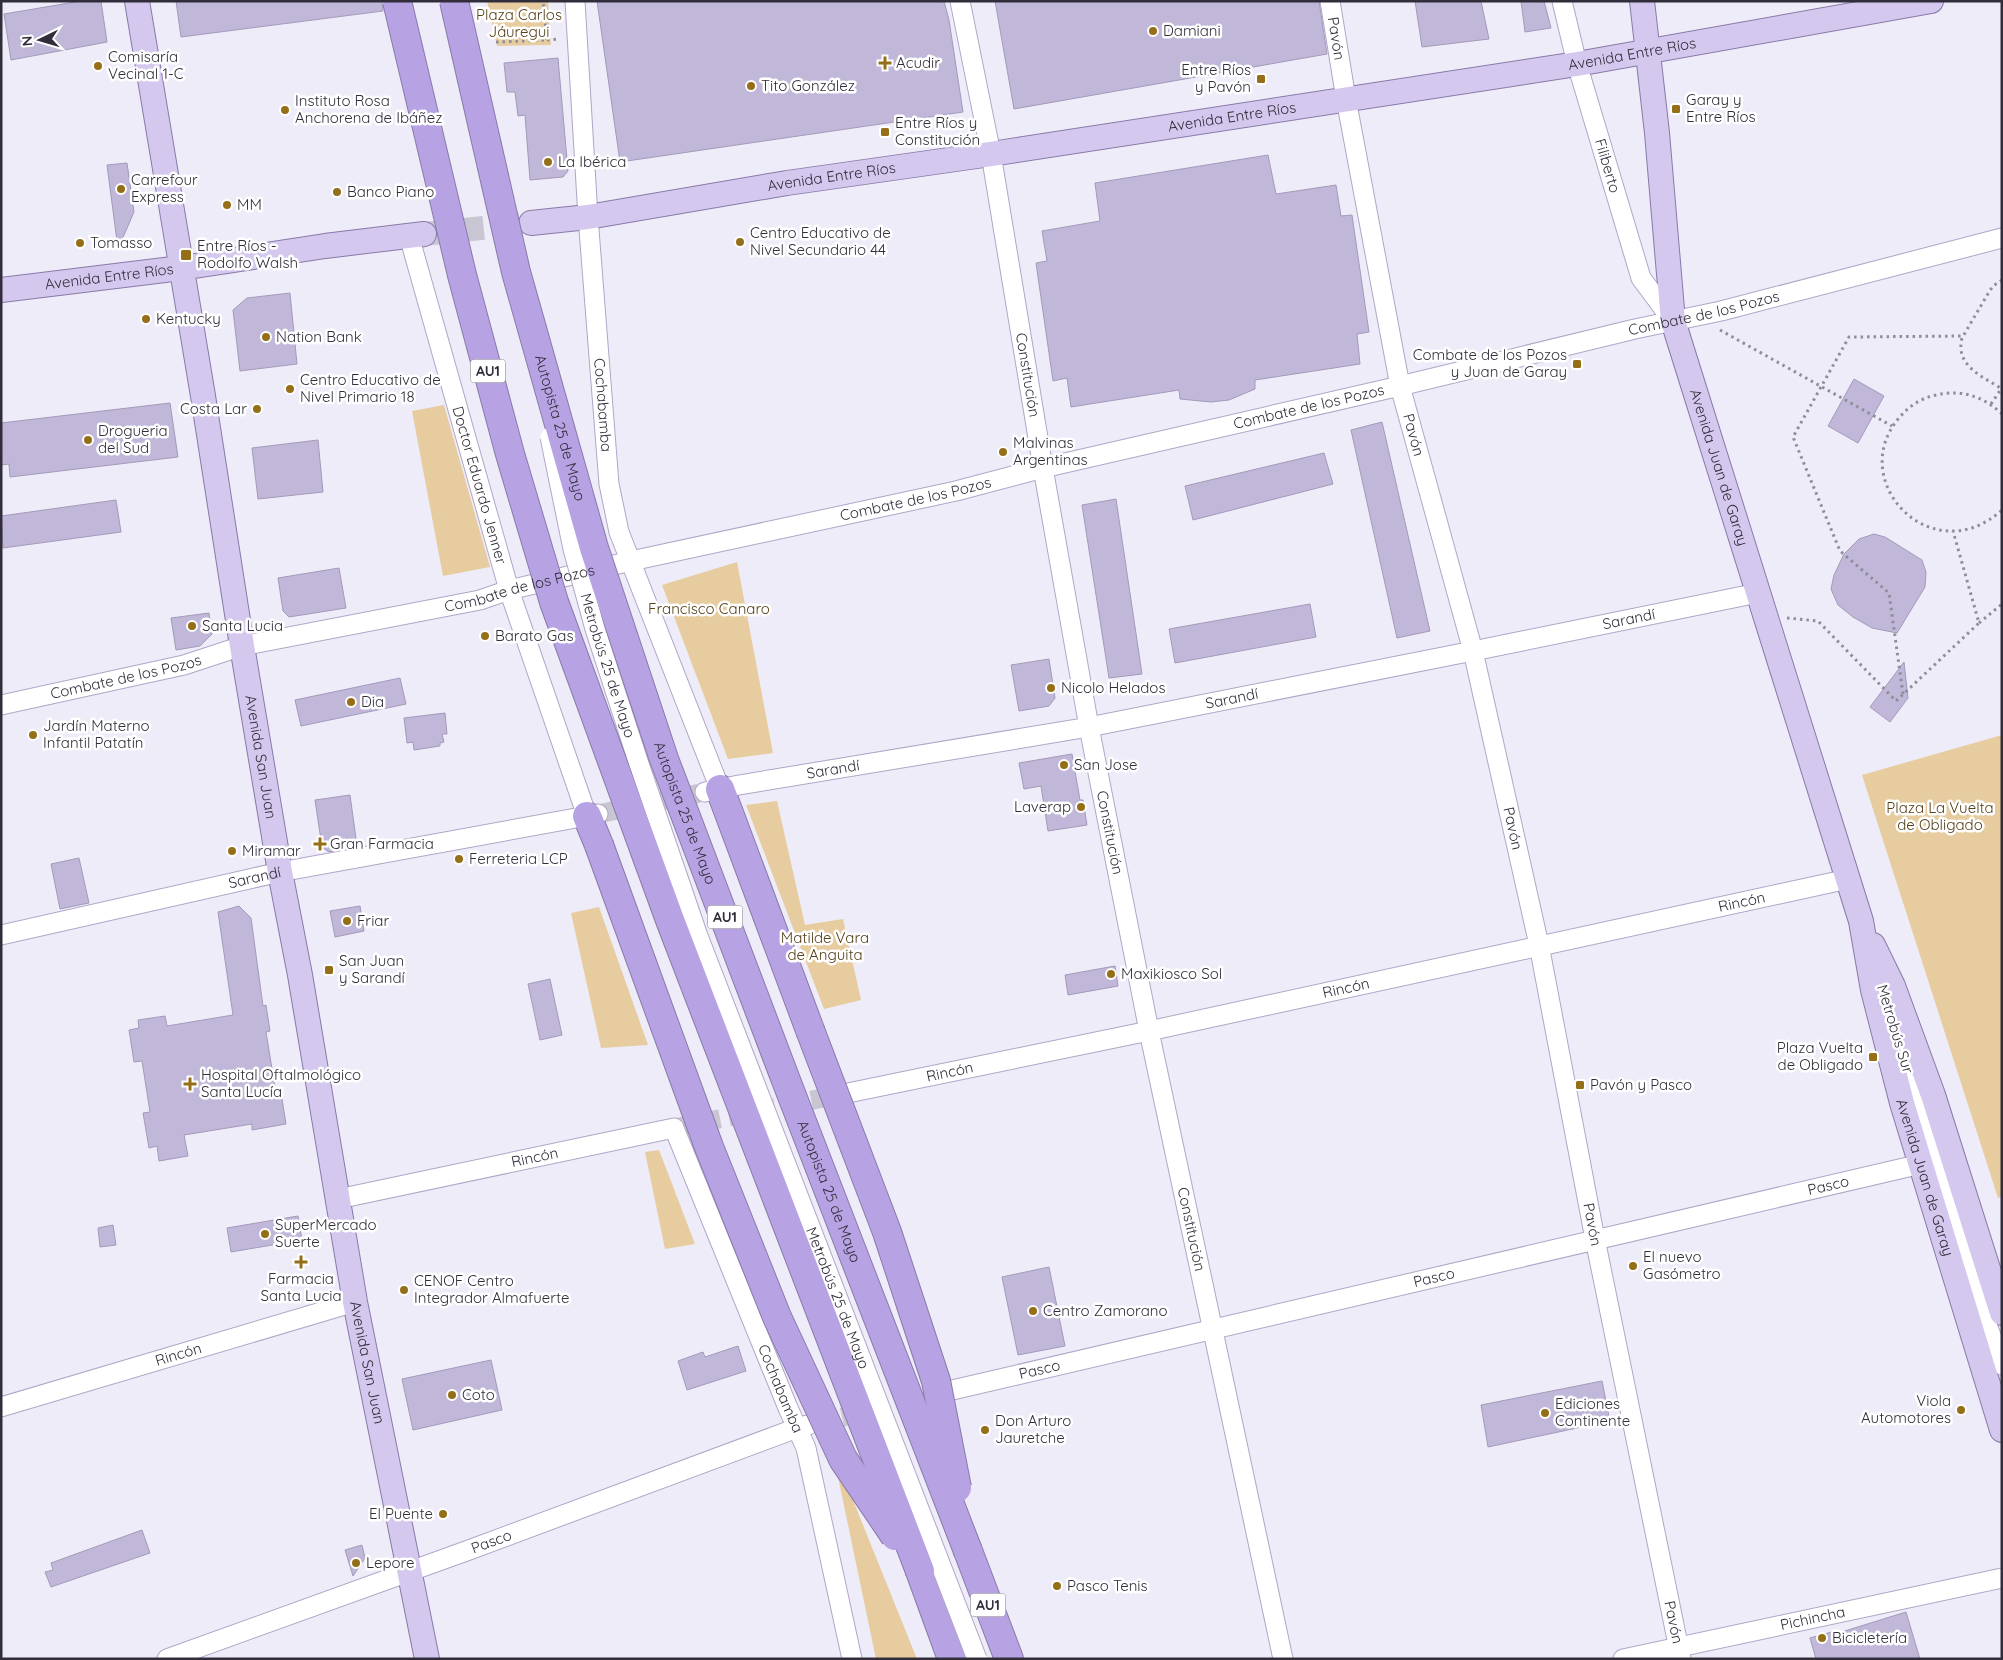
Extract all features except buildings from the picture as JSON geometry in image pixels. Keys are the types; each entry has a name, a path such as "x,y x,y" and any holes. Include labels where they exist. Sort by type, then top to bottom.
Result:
{"highway":[{"name":"AU1","path":"397,1 462,275 510,454 554,602 673,930 920,1571 952,1659"},
{"name":"Autopista 25 de Mayo","path":"454,1 516,272 594,548 664,759 1009,1659"},
{"path":"712,791 810,1030 887,1232 936,1381 968,1552"},
{"path":"592,815 599,845 709,1147 777,1317 843,1459 920,1571"},
{"path":"989,1607 1022,1659"},
{"path":"940,1627 948,1659"}],"main road":[{"name":"Avenida San Juan","path":"137,1 203,396 242,646 355,1302 427,1659"},
{"name":"Avenida Juan de Garay","path":"1642,1 1657,133 1684,318 1758,593 1861,921 1880,1021 1920,1164 2002,1430"},
{"name":"Avenida Entre Ríos","path":"532,223 588,217 787,183 991,154 1576,64 1931,1"},
{"name":"Avenida Entre Ríos","path":"1,290 181,268 325,246 417,235"},
{"name":"Avenida Juan de Garay","path":"1861,921 1892,986 1921,1061 2002,1313"}],"street":[{"name":"Cochabamba","path":"575,1 588,217 608,484 619,532 712,791"},
{"name":"Constitución","path":"960,1 991,154 1043,468 1090,727 1149,1031 1283,1659"},
{"name":"Pavón","path":"1330,1 1346,99 1400,386 1473,652 1539,945 1595,1239 1680,1652"},
{"name":"Filiberto","path":"1562,1 1576,64 1641,278 1684,318"},
{"name":"Doctor Eduardo Jenner","path":"417,235 509,590 592,815"},
{"name":"Combate de los Pozos","path":"1,705 184,665 242,646 480,600 509,590 631,561 948,493 1043,468 1400,386 1684,318 1721,311 2002,238"},
{"name":"Metrobús 25 de Mayo","path":"516,272 573,549 595,629 620,705 698,936 977,1659"},
{"name":"Sarandí","path":"712,791 1090,727 1473,652 1758,593"},
{"name":"Metrobús 25 de Mayo","path":"601,734 647,823 698,936"},
{"name":"Sarandí","path":"1,935 280,872 592,815"},
{"name":"Rincón","path":"843,1094 1149,1031 1848,879"},
{"name":"Metrobús Sur","path":"1861,921 1986,1322 2002,1365"},
{"name":"Cochabamba","path":"674,1128 806,1426 806,1448 852,1659"},
{"name":"Rincón","path":"338,1199 674,1128"},
{"name":"Pasco","path":"948,1391 1920,1164"},
{"name":"Rincón","path":"1,1407 355,1302"},
{"name":"Pasco","path":"167,1659 806,1426"},
{"name":"Pichincha","path":"1623,1659 1680,1652 2002,1578"}],"path":[{"path":"496,42 547,40 543,1"},
{"path":"1991,404 2001,389 1963,361 1960,346 1993,286 2002,280"},
{"path":"1684,318 1821,387 1892,426"},
{"path":"1904,694 1889,593 1840,552 1793,437 1848,337 1964,336"},
{"path":"2002,414 1991,404 1970,394 1948,392 1926,397 1906,409 1892,426 1884,448 1883,470 1890,493 1903,512 1922,525 1944,532 1968,530 1989,521 2002,510"},
{"path":"1953,531 1979,623"},
{"path":"1767,622 1790,617 1818,621 1896,701 1979,623 2002,604"}],"green space":[{"name":"Plaza Carlos Jáuregui","path":"487,1 548,1 551,45 497,46"},
{"path":"444,405 490,567 443,576 412,411"},
{"name":"Francisco Canaro","path":"737,562 773,753 728,759 662,585"},
{"name":"Plaza La Vuelta de Obligado","path":"2002,735 2002,1197 1998,1198 1862,775"},
{"name":"Matilde Vara de Anguita","path":"777,801 805,925 843,919 861,1000 824,1009 746,805"},
{"path":"599,907 648,1045 601,1048 571,913"},
{"path":"659,1150 695,1244 665,1249 645,1152"},
{"path":"832,1448 917,1659 876,1659"}],"tunnel":[{"path":"424,234 522,224"},
{"path":"598,814 705,792"},
{"path":"674,1128 843,1094"},
{"path":"815,1424 920,1398"}],"place":[{"name":"Damiani","path":"1153,31"},
{"name":"Acudir","path":"885,63"},
{"name":"Comisaría Vecinal 1-C","path":"98,66"},
{"name":"Entre Ríos y Pavón","path":"1261,79"},
{"name":"Tito González","path":"751,86"},
{"name":"Garay y Entre Ríos","path":"1676,109"},
{"name":"Instituto Rosa Anchorena de Ibáñez","path":"285,110"},
{"name":"Entre Ríos y Constitución","path":"885,132"},
{"name":"La Ibérica","path":"548,162"},
{"name":"Carrefour Express","path":"121,189"},
{"name":"Banco Piano","path":"337,192"},
{"name":"MM","path":"227,205"},
{"name":"Centro Educativo de Nivel Secundario 44","path":"740,242"},
{"name":"Tomasso","path":"80,243"},
{"name":"Entre Ríos - Rodolfo Walsh","path":"186,255"},
{"name":"Kentucky","path":"146,319"},
{"name":"Nation Bank","path":"266,337"},
{"name":"Combate de los Pozos y Juan de Garay","path":"1577,364"},
{"name":"Centro Educativo de Nivel Primario 18","path":"290,389"},
{"name":"Costa Lar","path":"257,409"},
{"name":"Drogueria del Sud","path":"88,440"},
{"name":"Malvinas Argentinas","path":"1003,452"},
{"name":"Santa Lucia","path":"192,626"},
{"name":"Barato Gas","path":"485,636"},
{"name":"Nicolo Helados","path":"1051,688"},
{"name":"Dia","path":"351,702"},
{"name":"Jardín Materno Infantil Patatín","path":"33,735"},
{"name":"San Jose","path":"1064,765"},
{"name":"Laverap","path":"1081,807"},
{"name":"Gran Farmacia","path":"320,844"},
{"name":"Miramar","path":"232,851"},
{"name":"Ferreteria LCP","path":"459,859"},
{"name":"Friar","path":"347,921"},
{"name":"San Juan y Sarandí","path":"329,970"},
{"name":"Maxikiosco Sol","path":"1111,974"},
{"name":"Plaza Vuelta de Obligado","path":"1873,1057"},
{"name":"Hospital Oftalmológico Santa Lucía","path":"190,1084"},
{"name":"Pavón y Pasco","path":"1580,1085"},
{"name":"SuperMercado Suerte","path":"265,1234"},
{"name":"Farmacia Santa Lucia","path":"301,1262"},
{"name":"El nuevo Gasómetro","path":"1633,1266"},
{"name":"CENOF Centro Integrador Almafuerte","path":"404,1290"},
{"name":"Centro Zamorano","path":"1033,1311"},
{"name":"Coto","path":"452,1395"},
{"name":"Viola Automotores","path":"1961,1410"},
{"name":"Ediciones Continente","path":"1545,1413"},
{"name":"Don Arturo Jauretche","path":"985,1430"},
{"name":"El Puente","path":"443,1514"},
{"name":"Lepore","path":"356,1563"},
{"name":"Pasco Tenis","path":"1057,1586"},
{"name":"Bicicletería","path":"1822,1638"}]}
